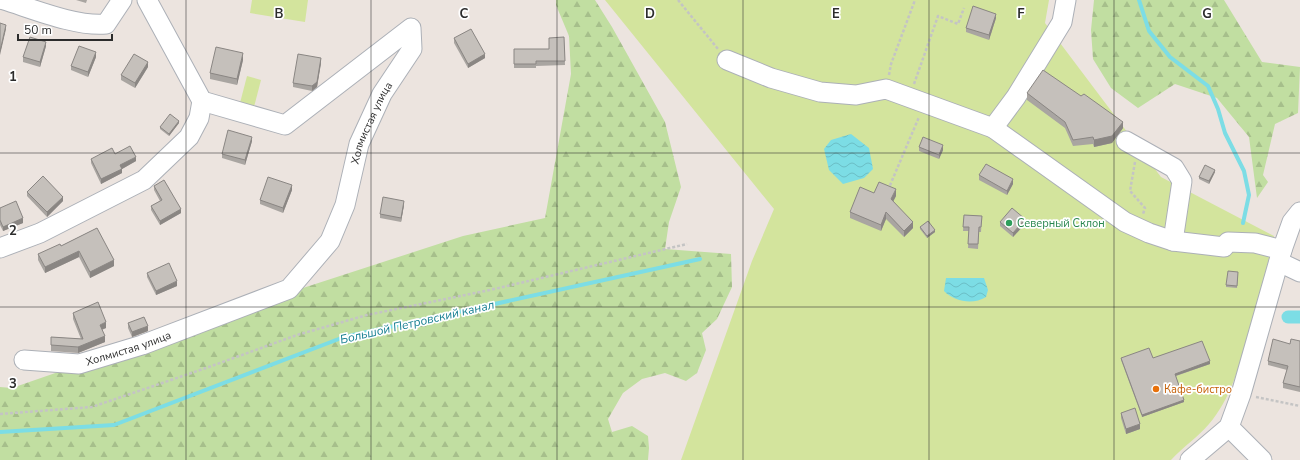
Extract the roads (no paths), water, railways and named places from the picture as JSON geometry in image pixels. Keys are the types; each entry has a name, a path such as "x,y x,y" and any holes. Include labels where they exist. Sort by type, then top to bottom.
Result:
{"street":[{"path":"4,0 66,19 96,25 106,24 122,0"},
{"path":"0,248 40,232 144,180 189,137 199,118 202,101 147,0"},
{"path":"993,128 1016,96 1062,22 1066,0"},
{"name":"Холмистая улица","path":"24,360 79,364 142,345 289,289 330,241 345,205 359,144 382,94 412,49 411,28 284,125 202,101"},
{"path":"727,60 771,78 820,92 856,95 886,89 993,128 1125,222 1173,242 1224,247 1228,242 1255,243 1280,256 1300,272"},
{"path":"1132,144 1174,168 1182,181 1173,242"},
{"path":"1190,460 1229,427 1241,394 1280,256 1292,222 1300,212"},
{"path":"1229,427 1262,460"}],"water":[{"path":"851,134 869,148 873,169 864,178 843,184 829,170 824,149 831,140"},
{"path":"946,278 984,278 988,290 986,297 970,302 953,298 944,291"}],"waterway":[{"path":"1139,0 1149,31 1170,57 1208,86 1218,109 1225,133 1244,171 1249,195 1243,223"},
{"name":"Большой Петровский канал","path":"0,432 114,425 344,337 700,259"},
{"name":"Большой Петровский канал","path":"1288,317 1300,317"}],"place":[{"name":"Северный Склон","path":"1009,223"},
{"name":"Кафе-бистро","path":"1156,389"}]}
